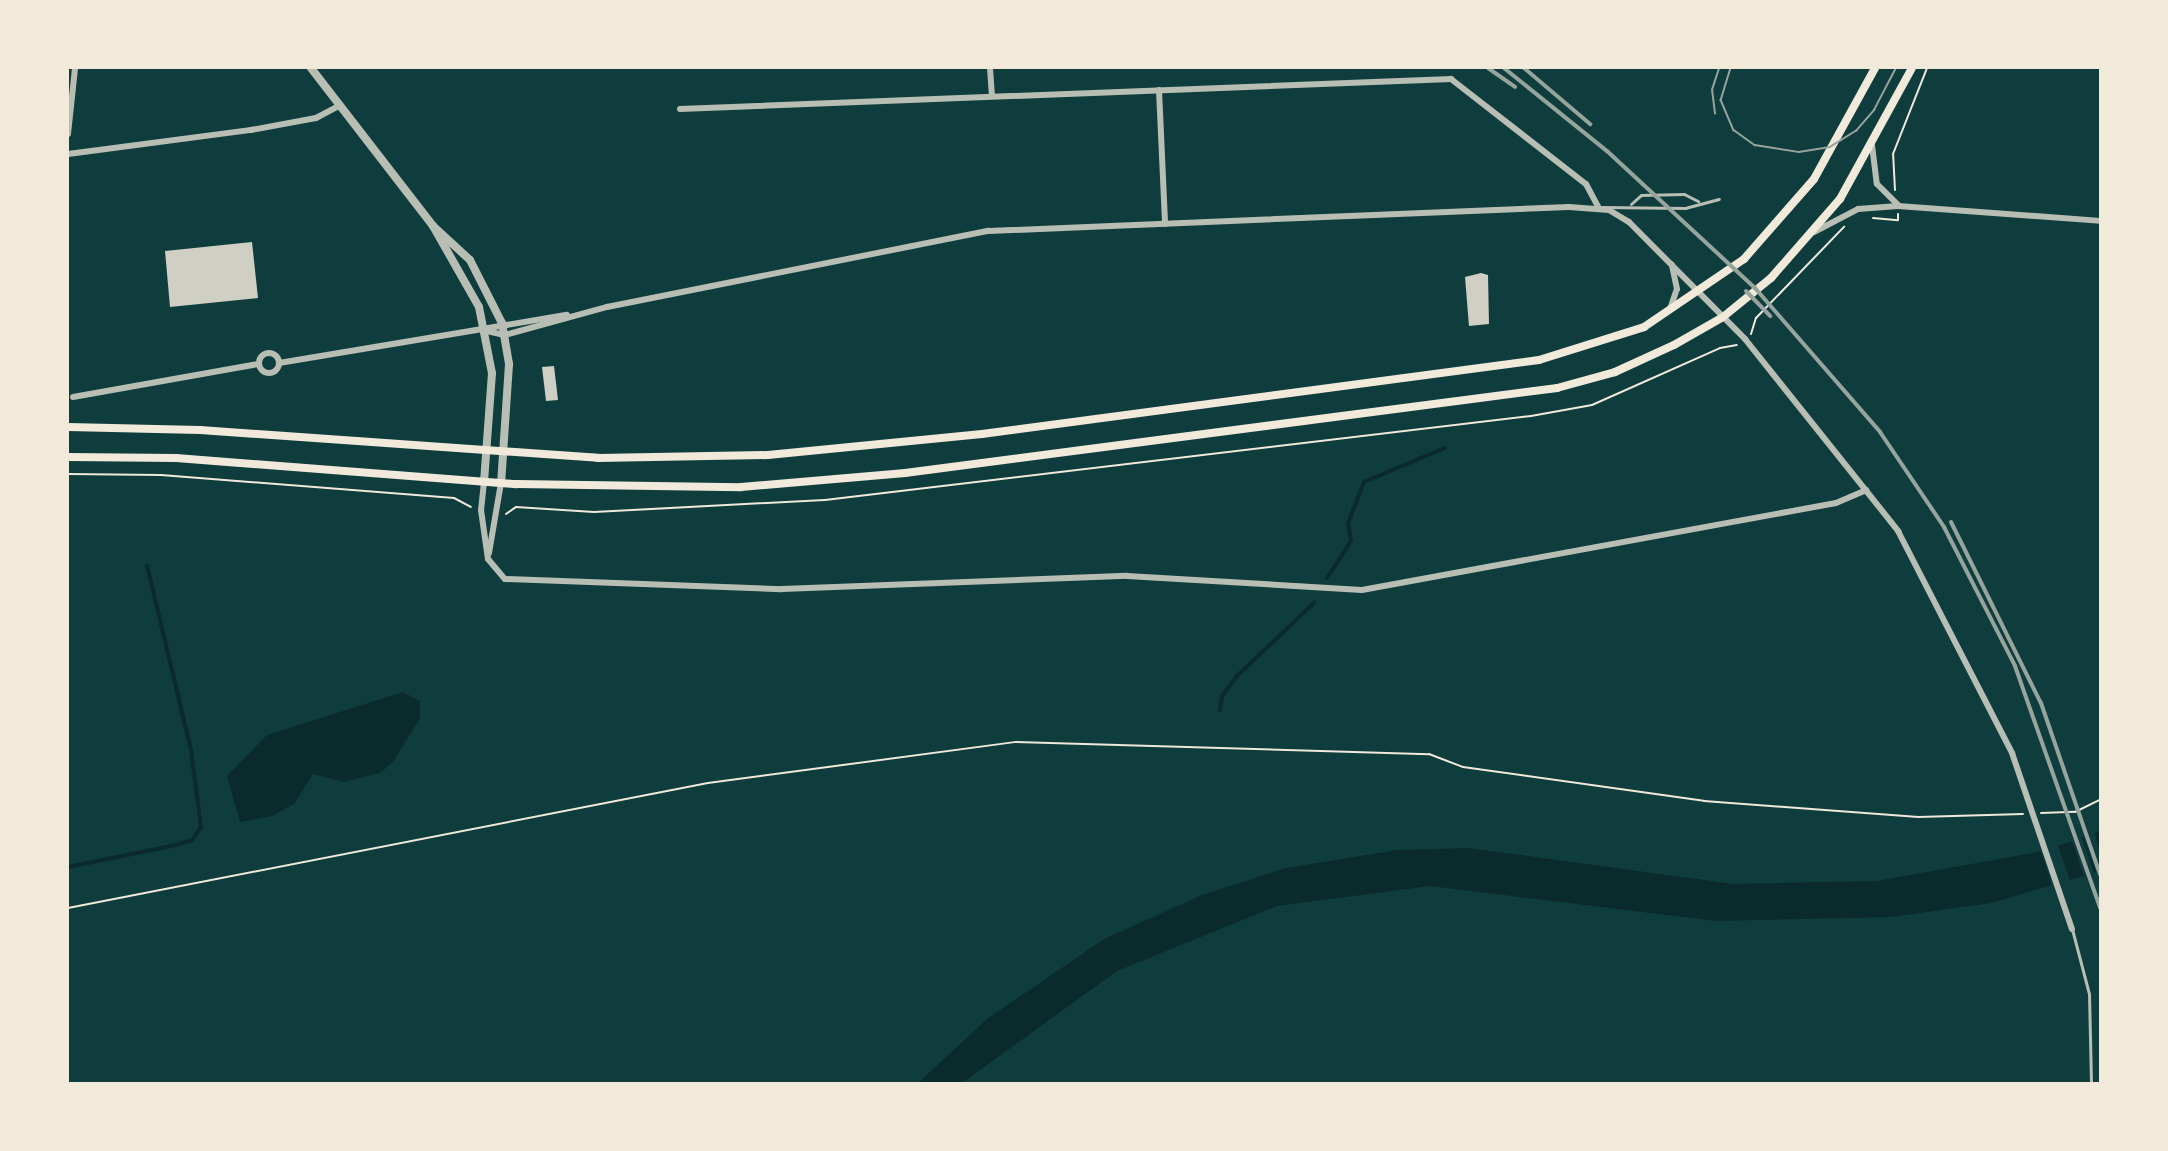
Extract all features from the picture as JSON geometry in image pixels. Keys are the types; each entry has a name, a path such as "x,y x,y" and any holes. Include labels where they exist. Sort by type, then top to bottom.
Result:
{"main road":[{"path":"68,427 200,430 504,452 697,459 846,450 1508,366 1587,348 1659,319 1701,293 1792,209 1839,139 1875,68"},
{"path":"68,457 176,458 501,483 705,488 831,481 1501,398 1616,372 1723,317 1771,278 1814,232 1873,142 1912,68"}],"street":[{"path":"68,134 75,68"},
{"path":"311,68 433,226 470,260 502,322 509,364 504,452 498,513 488,560"},
{"path":"990,68 992,96"},
{"path":"680,110 1401,80 1461,82 1586,184 1598,207"},
{"path":"1159,90 1165,224"},
{"path":"68,154 251,130 316,118 340,105"},
{"path":"1873,142 1875,178 1898,206"},
{"path":"1814,232 1858,208 1898,206 2100,221"},
{"path":"487,331 502,322 574,314 989,231 1598,207 1625,218 1723,317 1866,490 1907,546 1993,711 2030,802 2072,929"},
{"path":"433,226 487,331 492,373 481,510 488,560 498,576 531,582 830,588 1158,576 1362,590 1836,503 1866,490"},
{"path":"1659,319 1676,293 1670,261"},
{"path":"259,364 270,373 279,363 487,331 505,335 574,314"},
{"path":"73,397 259,364 269,353 279,363"}],"lane":[{"path":"1630,204 1641,195 1684,194 1698,201"},
{"path":"1598,207 1630,204 1644,210 1685,208 1698,201 1719,199"},
{"path":"2072,929 2089,994 2091,1083"}],"path":[{"path":"498,513 516,507 594,512 825,500 1531,416 1592,405 1720,348 1737,345"},
{"path":"68,474 161,475 447,497 481,510"},
{"path":"68,908 708,783 1016,742 1429,754 1463,767 1704,801 1918,818 2075,812 2100,800"}],"water":[{"path":"403,692 420,701 420,718 393,762 380,773 344,782 313,774 294,804 272,816 240,822 227,776 267,735"},
{"path":"2100,831 2100,871 1991,903 1891,917 1716,921 1430,886 1277,906 1117,971 962,1083 917,1084 987,1019 1104,939 1202,895 1286,868 1398,850 1469,848 1733,884 1877,881 2043,851"}],"pier":[{"path":"2094,831 2100,851 2097,875 2083,834"},
{"path":"2081,835 2095,876 2085,879 2071,838"},
{"path":"2057,843 2071,883 2053,889 2040,848"}],"building":[{"path":"252,242 258,298 170,307 165,251"},
{"path":"1481,273 1488,275 1489,324 1469,326 1465,277"},
{"path":"554,366 558,400 546,401 542,367"}],"waterway":[{"path":"1327,578 1351,541 1348,523 1364,482 1445,448"},
{"path":"68,867 176,845 192,840 201,827 191,750 147,565"},
{"path":"1220,710 1222,696 1238,675 1314,603"}],"tram line":[{"path":"1715,114 1712,90 1719,68"},
{"path":"1731,68 1721,100 1734,130 1755,145 1799,152 1830,147 1856,131 1874,110 1896,68"}],"railway":[{"path":"1488,68 1515,87"},
{"path":"1504,68 1607,151 1755,288 1880,432 1944,527 2015,666 2100,907"},
{"path":"1524,68 1590,124"},
{"path":"1746,291 1770,316"},
{"path":"1951,522 2041,703 2100,874"}]}
